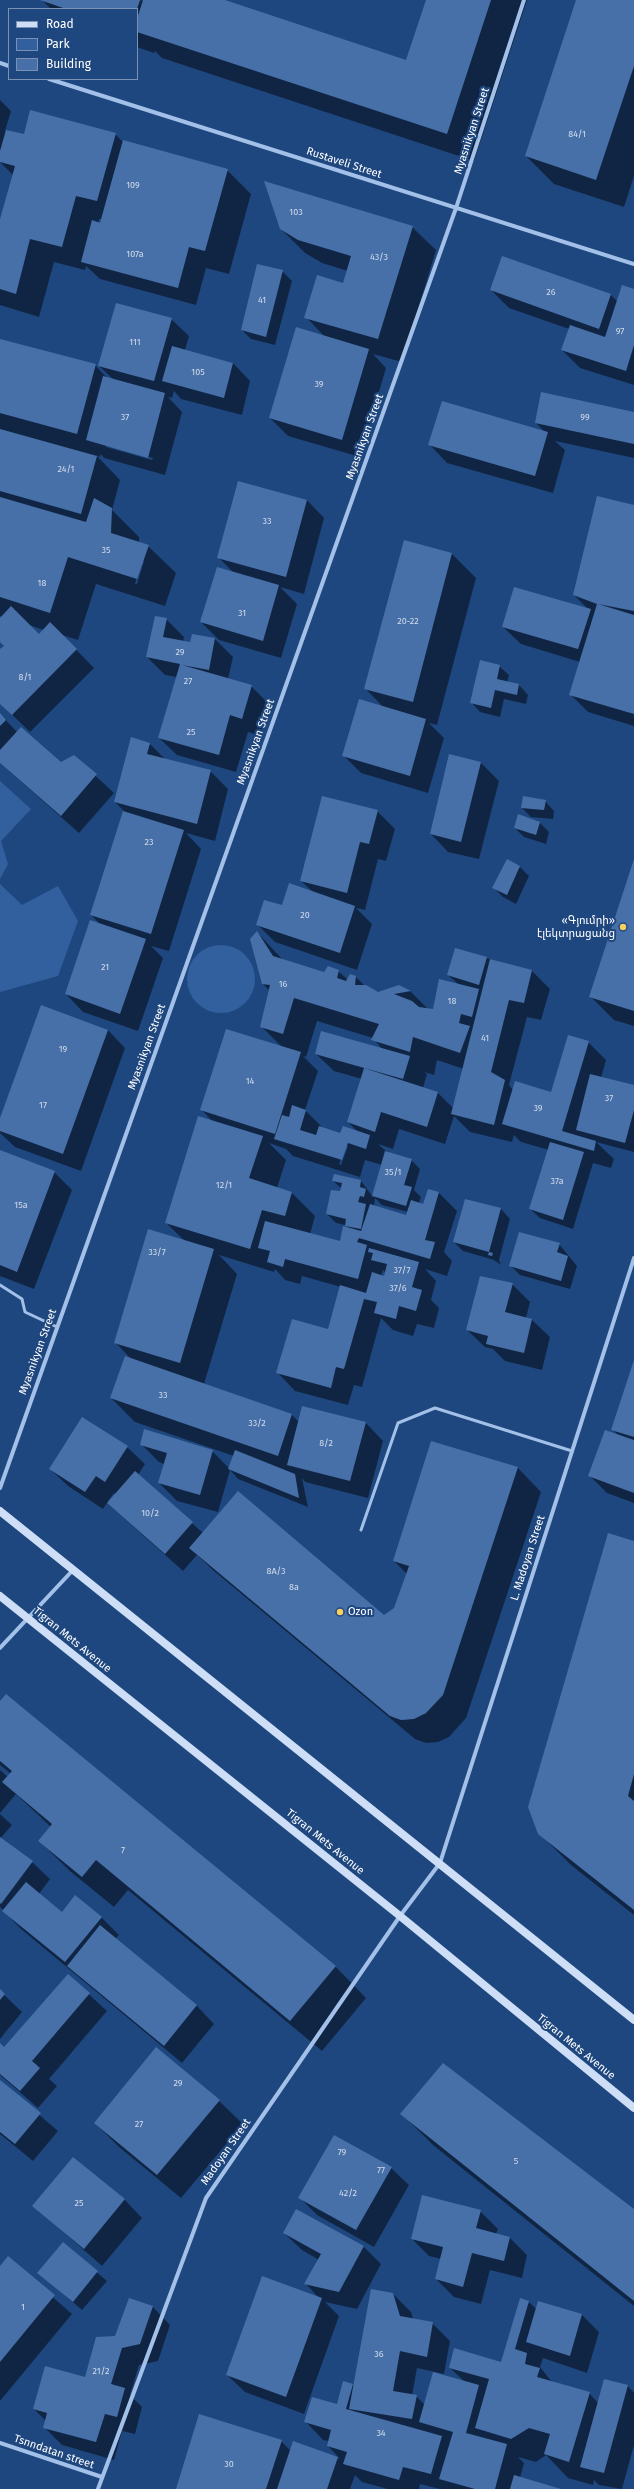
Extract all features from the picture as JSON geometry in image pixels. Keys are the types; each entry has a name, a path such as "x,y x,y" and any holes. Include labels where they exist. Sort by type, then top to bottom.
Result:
{"main road":[{"path":"0,1511 634,2020"},
{"name":"Tigran Mets Avenue","path":"0,1596 400,1916 634,2108"}],"street":[{"name":"Myasnikyan Street","path":"0,1488 456,208 524,0"},
{"name":"Rustaveli Street","path":"52,80 634,264"},
{"name":"L. Madoyan Street","path":"440,1864 634,1258"},
{"path":"0,1648 73,1570"},
{"name":"Madoyan Street","path":"98,2489 206,2198 400,1916 440,1864"},
{"name":"Tsnndatan street","path":"0,2443 102,2477"}],"lane":[{"path":"0,1285 22,1299 25,1312 57,1327"},
{"path":"361,1530 398,1423 435,1408 572,1451"}],"green space":[{"path":"0,781 31,809 1,841 8,864 0,879"},
{"path":"0,884 22,905 58,886 78,921 58,976 0,992"},
{"path":"221,945 234,948 245,955 252,966 255,979 252,992 245,1003 234,1010 221,1013 208,1010 197,1003 190,992 187,979 190,966 197,955 208,948"}],"building":[{"path":"40,0 140,0 137,8 63,8"},
{"path":"143,0 225,0 406,60 426,0 491,0 447,134 138,32 138,16"},
{"path":"576,0 634,0 634,66 596,180 525,156"},
{"path":"30,110 116,133 97,201 76,196 62,247 30,239 16,294 0,289 0,219 15,166 0,162 0,151 6,130 24,134"},
{"path":"123,140 228,169 205,251 189,247 178,288 81,262 92,220 100,223"},
{"path":"264,181 413,226 378,339 304,318 317,275 343,283 351,256 298,240 280,229"},
{"path":"502,256 611,294 599,329 490,290"},
{"path":"257,264 283,270 266,337 241,330"},
{"path":"622,285 634,289 634,345 626,371 561,350 570,325 605,337"},
{"path":"116,303 172,318 154,381 98,366"},
{"path":"296,327 369,349 342,440 269,418"},
{"path":"0,339 96,364 77,434 0,413"},
{"path":"172,346 233,363 224,398 162,381"},
{"path":"103,376 165,393 148,458 86,440"},
{"path":"541,392 634,412 634,444 535,423"},
{"path":"442,401 548,432 535,476 428,445"},
{"path":"0,429 97,456 81,514 0,491"},
{"path":"238,481 307,500 286,577 217,558"},
{"path":"597,496 634,505 634,611 598,604 634,615 634,714 569,695 597,604 573,595"},
{"path":"0,497 86,522 94,498 112,508 111,533 149,545 137,579 68,557 50,613 0,597"},
{"path":"404,540 452,553 413,702 364,689"},
{"path":"217,567 279,585 263,641 200,622"},
{"path":"514,587 591,609 578,649 502,627"},
{"path":"11,606 39,634 50,622 77,649 12,715 0,704 0,649 4,646 0,642 0,618"},
{"path":"155,616 167,618 163,637 190,642 192,634 215,638 209,670 182,665 252,685 242,719 230,715 219,755 158,738 180,664 146,657"},
{"path":"480,660 500,665 497,679 519,684 517,695 495,690 491,708 470,703"},
{"path":"359,699 426,719 410,776 342,756"},
{"path":"0,713 6,720 0,726"},
{"path":"21,727 61,762 74,755 97,774 61,816 0,763 0,750"},
{"path":"131,737 150,743 147,754 211,770 197,824 114,802"},
{"path":"449,754 481,762 461,842 430,834"},
{"path":"322,796 378,810 369,844 360,842 347,893 300,881"},
{"path":"523,796 546,800 544,810 521,808"},
{"path":"123,811 184,830 151,934 90,915"},
{"path":"518,814 540,822 536,835 514,828"},
{"path":"507,859 520,866 507,895 492,888"},
{"name":"«Գյումրի» էլեկտրացանց","path":"634,859 634,1011 589,997"},
{"path":"289,883 355,906 340,953 256,925 264,900 282,905"},
{"path":"90,920 146,939 120,1014 65,994"},
{"path":"257,931 273,956 324,972 328,966 339,970 337,978 346,981 350,974 356,976 355,985 366,985 378,992 399,985 411,991 394,994 412,1001 419,1007 433,1009 439,979 479,989 472,1017 461,1014 459,1023 470,1026 460,1053 413,1037 410,1052 371,1040 379,1024 294,998 283,1034 260,1027 270,985 262,984 250,939"},
{"path":"455,948 487,957 479,985 447,975"},
{"path":"490,959 532,970 524,1003 509,1000 491,1072 505,1080 494,1125 451,1114"},
{"path":"41,1005 108,1030 63,1154 0,1131 0,1118"},
{"path":"226,1029 301,1052 275,1134 200,1110"},
{"path":"321,1031 410,1056 403,1079 315,1054"},
{"path":"568,1035 589,1041 562,1131 596,1141 594,1151 502,1124 515,1081 551,1092"},
{"path":"364,1068 438,1092 427,1127 381,1112 375,1132 347,1122"},
{"path":"590,1074 634,1085 634,1110 625,1143 576,1130"},
{"path":"292,1105 306,1110 300,1130 316,1135 319,1126 340,1133 343,1126 370,1135 366,1149 348,1143 342,1160 274,1139 282,1115 289,1117"},
{"path":"198,1116 263,1136 249,1178 292,1192 285,1216 262,1210 250,1249 165,1223"},
{"path":"550,1142 584,1152 563,1220 529,1209"},
{"path":"0,1150 55,1171 17,1272 0,1265"},
{"path":"385,1151 412,1159 404,1185 412,1187 406,1206 372,1196"},
{"path":"334,1174 361,1180 360,1187 366,1189 364,1197 360,1196 358,1202 366,1204 361,1229 345,1226 346,1219 326,1214 331,1190 340,1191 342,1183 332,1181"},
{"path":"428,1189 439,1192 425,1240 435,1242 430,1259 359,1238 357,1242 367,1245 358,1279 285,1259 283,1267 267,1262 270,1251 258,1248 265,1221 340,1241 343,1226 361,1231 370,1204 406,1215 411,1200 423,1204"},
{"path":"465,1199 501,1208 489,1252 453,1242"},
{"path":"148,1229 214,1249 180,1363 114,1343"},
{"path":"519,1232 560,1243 557,1252 568,1256 561,1281 509,1266"},
{"path":"369,1248 419,1262 412,1287 422,1290 416,1311 399,1306 396,1319 374,1313 377,1302 364,1299 344,1369 336,1367 331,1388 276,1373 292,1319 328,1329 340,1285 366,1293 372,1272 384,1276 387,1264 371,1260 373,1253 368,1252"},
{"path":"489,1252 493,1253 492,1256 488,1255"},
{"path":"480,1276 513,1283 505,1312 532,1319 524,1353 486,1344 488,1336 466,1330"},
{"path":"125,1356 292,1414 278,1456 110,1398"},
{"path":"634,1360 634,1437 611,1430"},
{"path":"302,1406 366,1422 350,1481 287,1465"},
{"path":"82,1417 128,1446 105,1482 96,1476 85,1492 49,1469"},
{"path":"144,1429 213,1450 200,1495 158,1483 167,1453 140,1445"},
{"path":"605,1430 634,1440 634,1493 588,1476"},
{"path":"431,1441 518,1467 443,1695 426,1713 414,1719 401,1720 390,1716 189,1548 238,1491 384,1615 394,1608 409,1566 393,1561"},
{"path":"235,1450 295,1474 299,1498 228,1469"},
{"path":"135,1471 193,1522 165,1554 107,1503"},
{"path":"608,1533 634,1541 634,1774 628,1796 634,1801 634,1910 538,1834 528,1807"},
{"path":"6,1694 336,1966 290,2021 96,1860 82,1877 38,1841 52,1824 2,1782 12,1771 0,1761 0,1701"},
{"path":"0,1837 33,1861 1,1904 0,1903"},
{"path":"26,1882 62,1912 75,1895 102,1917 65,1962 2,1911"},
{"path":"100,1925 197,2005 164,2046 67,1966"},
{"path":"68,1974 90,1993 32,2061 40,2068 20,2091 0,2074 0,2043 4,2047"},
{"path":"0,1989 5,1994 0,2000"},
{"path":"156,2047 220,2100 157,2175 94,2123"},
{"path":"443,2063 634,2209 634,2301 400,2114"},
{"path":"0,2080 41,2113 15,2144 0,2132"},
{"path":"334,2135 392,2167 356,2230 298,2198"},
{"path":"73,2157 125,2199 84,2249 32,2206"},
{"path":"422,2195 481,2210 476,2228 510,2237 504,2261 472,2253 463,2287 435,2279 443,2247 411,2239"},
{"path":"296,2209 364,2246 339,2292 304,2284 321,2254 283,2233"},
{"path":"63,2242 98,2271 73,2302 37,2273"},
{"path":"8,2256 55,2295 0,2362 0,2266"},
{"path":"262,2276 322,2298 286,2397 226,2375"},
{"path":"371,2289 393,2293 400,2316 433,2322 427,2357 400,2351 393,2391 417,2395 412,2419 349,2409"},
{"path":"129,2298 153,2306 140,2344 122,2348 111,2384 125,2388 117,2417 105,2414 96,2442 43,2428 47,2413 33,2409 45,2366 85,2377 96,2337 115,2336"},
{"path":"520,2298 529,2301 515,2349 527,2353 525,2364 540,2368 537,2377 590,2392 569,2462 544,2454 550,2434 529,2428 511,2439 475,2428 489,2379 449,2368 454,2348 501,2362"},
{"path":"538,2301 582,2314 570,2356 526,2342"},
{"path":"433,2372 479,2385 466,2433 507,2444 495,2489 475,2489 439,2479 453,2432 419,2422"},
{"path":"604,2379 628,2385 604,2473 580,2467"},
{"path":"343,2381 353,2384 346,2409 442,2436 431,2474 403,2467 399,2480 343,2464 347,2452 327,2446 331,2430 304,2422 312,2397 337,2404"},
{"path":"199,2414 282,2440 266,2489 176,2489"},
{"path":"293,2441 338,2457 327,2489 277,2489"},
{"path":"514,2475 561,2489 510,2489"}],"place":[{"name":"«Գյումրի» էլեկտրացանց","path":"623,927"},
{"name":"Ozon","path":"340,1612"}]}
